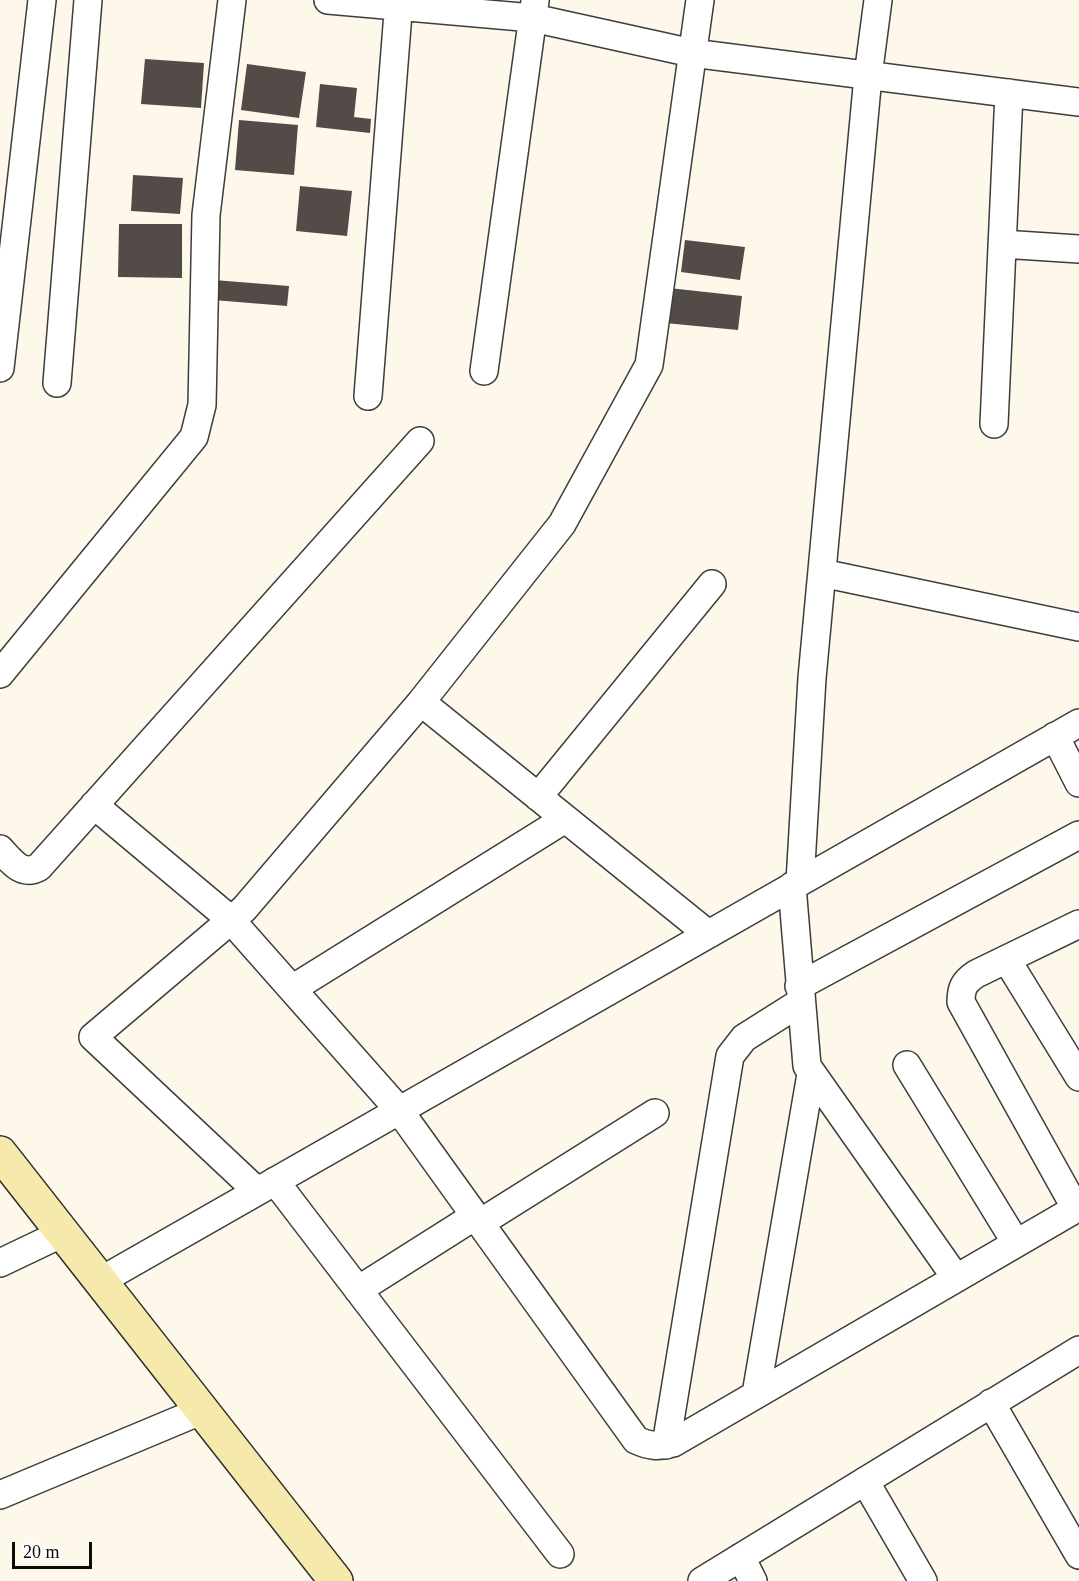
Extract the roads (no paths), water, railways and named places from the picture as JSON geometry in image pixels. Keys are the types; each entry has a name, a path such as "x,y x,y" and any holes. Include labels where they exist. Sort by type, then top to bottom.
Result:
{"street":[{"path":"0,368 3,317 42,0"},
{"path":"57,383 88,0"},
{"path":"0,674 194,437 198,427 202,405 206,215 232,0"},
{"path":"328,0 534,9 692,53 1079,102"},
{"path":"560,1554 358,1290 266,1186 93,1037 244,909 421,702 562,524 648,365 699,0"},
{"path":"878,0 868,76 812,678 796,884 800,994 805,1056 811,1074 956,1278"},
{"path":"368,396 399,3"},
{"path":"484,371 534,9"},
{"path":"994,424 1009,93"},
{"path":"1002,244 1079,249"},
{"path":"0,849 17,866 32,871 39,867 420,441"},
{"path":"822,573 1079,627"},
{"path":"538,797 712,584"},
{"path":"421,702 708,934"},
{"path":"102,1280 1079,723"},
{"path":"1055,736 1079,783"},
{"path":"94,806 230,919 399,1110 636,1440 648,1445 666,1444 1077,1208 961,1002 961,990 967,980 1007,960 1076,933"},
{"path":"292,989 565,819"},
{"path":"666,1444 730,1056 744,1038 800,994 1079,835"},
{"path":"1007,960 1079,1077"},
{"path":"907,1065 1016,1243"},
{"path":"756,1394 811,1074"},
{"path":"358,1290 656,1113"},
{"path":"0,1153 65,1232 336,1581"},
{"path":"0,1263 65,1232"},
{"path":"702,1581 747,1569 865,1481 1079,1350"},
{"path":"992,1404 1076,1541"},
{"path":"0,1495 203,1410"},
{"path":"865,1481 923,1581"}]}
